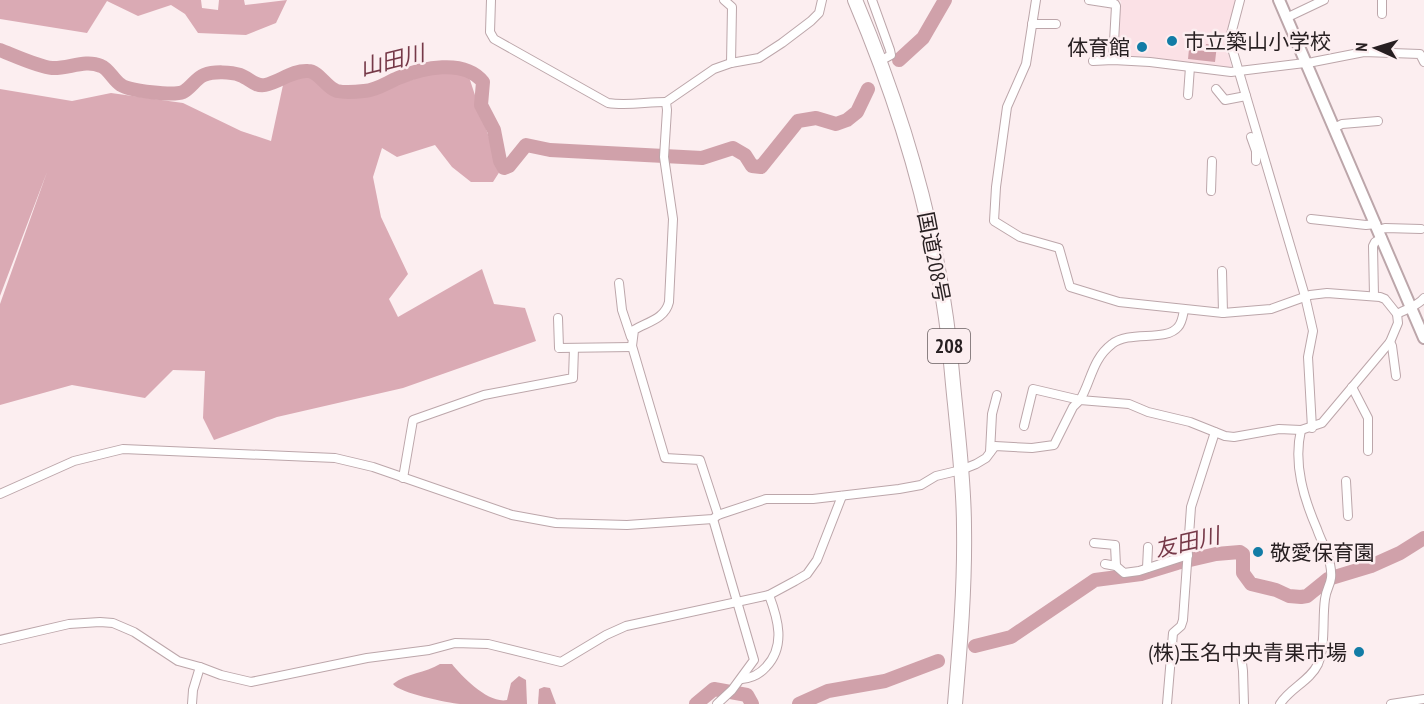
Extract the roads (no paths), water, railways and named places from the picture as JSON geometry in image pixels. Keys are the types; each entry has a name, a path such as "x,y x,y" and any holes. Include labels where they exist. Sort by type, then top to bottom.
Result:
{"highway":[{"name":"国道208号","path":"855,0 880,61 917,181 946,319 961,470 964,550 962,620 955,704"}],"street":[{"path":"491,0 490,32 500,44 520,52 608,103 623,105 640,102 666,102 714,69 759,58 782,43 819,13 822,0"},
{"path":"724,0 732,7 731,63"},
{"path":"872,0 891,55 880,61"},
{"path":"1024,426 1033,389 1080,400 1122,402 1148,412 1190,422 1226,436 1234,437 1279,429 1312,428 1322,423 1390,342 1398,323 1397,314 1385,299 1327,293 1305,296 1271,309 1223,313 1119,302 1070,287 1059,248 1020,237 994,221 996,187 1007,107 1026,64 1036,0"},
{"path":"1089,0 1116,6 1113,60"},
{"path":"1240,0 1230,38 1313,330 1308,357 1312,428"},
{"path":"1279,0 1423,333"},
{"path":"1286,18 1324,0"},
{"path":"1382,0 1382,14"},
{"path":"1032,24 1056,24"},
{"path":"1093,61 1113,60 1238,72 1364,52 1420,54 1424,62"},
{"path":"1188,95 1190,67"},
{"path":"1216,89 1226,100 1246,96"},
{"path":"632,343 634,330 661,316 667,310 669,302 673,219 664,154 668,110 666,102"},
{"path":"1334,128 1342,124 1378,121"},
{"path":"1251,137 1256,151 1256,161"},
{"path":"1211,191 1212,161"},
{"path":"1311,219 1366,225 1379,231"},
{"path":"1374,297 1373,246 1379,231 1385,228 1421,229"},
{"path":"1222,271 1223,313"},
{"path":"619,283 622,310 665,458 700,460 754,660 742,679 717,704"},
{"path":"1397,314 1410,306 1420,304 1424,298"},
{"path":"0,494 74,461 123,448 335,458 373,467 512,514 556,523 627,525 715,517 766,499 813,499 910,487 921,485 936,476 961,470 986,458 995,446 1032,448 1054,445 1073,407 1080,400 1092,370 1112,344 1129,336 1173,331 1180,323 1185,310"},
{"path":"558,318 560,348 632,343"},
{"path":"1390,342 1396,376"},
{"path":"403,478 413,420 484,395 573,378 574,348"},
{"path":"1352,387 1368,418 1368,451"},
{"path":"990,453 992,414 997,395"},
{"path":"1280,704 1288,693 1312,673 1317,665 1322,640 1325,597 1332,579 1330,562 1303,492 1298,459 1300,430"},
{"path":"1167,704 1173,633 1181,626 1183,620 1191,507 1215,432"},
{"path":"1346,481 1348,516"},
{"path":"0,640 69,624 112,623 134,632 178,661 251,682 367,658 429,650 455,643 488,644 561,662 606,635 626,626 769,595 807,574 817,560 842,496"},
{"path":"1094,543 1115,545 1116,566"},
{"path":"1147,568 1148,547"},
{"path":"1105,564 1116,566 1124,573 1188,556"},
{"path":"742,679 752,678 764,669 774,657 778,646 778,619 769,595"},
{"path":"1241,655 1244,671 1244,704"},
{"path":"192,704 193,690 200,667"},
{"path":"1392,704 1424,699"}],"waterway":[{"name":"山田川","path":"899,60 923,38 945,0"},
{"name":"山田川","path":"0,50 52,68 95,64 104,67 121,85 161,93 183,92 201,76 217,72 240,75 261,85 297,72 308,71 316,74 329,87 340,92 350,92 373,89 419,71 442,67 465,70 483,82 481,105 494,130 500,161 504,168 509,166 526,145 550,150 702,158 733,148 745,155 752,166 761,167 798,121 816,118 836,124 847,120 857,112 868,89"},
{"name":"友田川","path":"975,646 1011,637 1095,580 1141,574 1216,554 1240,552 1243,554 1243,573 1251,584 1276,590 1289,596 1301,597 1307,596 1328,579 1371,566 1400,553 1424,538"},
{"name":"友田川","path":"799,704 828,691 885,681 938,661"},
{"name":"友田川","path":"696,704 714,689 747,695 752,704"}],"place":[{"name":"市立築山小学校","path":"1172,41"},
{"name":"体育館","path":"1142,47"},
{"name":"敬愛保育園","path":"1258,552"},
{"name":"(株)玉名中央青果市場","path":"1359,652"}]}
